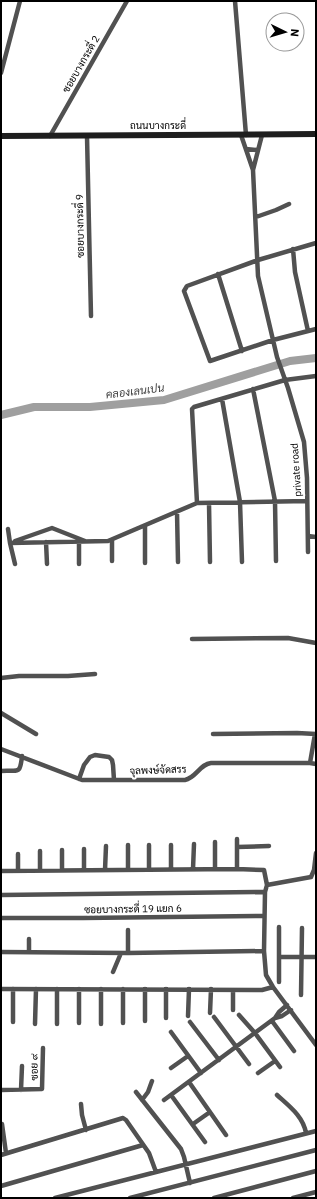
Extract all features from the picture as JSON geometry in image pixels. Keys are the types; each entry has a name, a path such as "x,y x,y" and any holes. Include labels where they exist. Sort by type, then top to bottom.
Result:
{"street":[{"path":"1,73 20,1"},
{"name":"ซอยบางกระดี่ 2","path":"50,136 127,1"},
{"path":"235,1 244,135 246,150 253,170"},
{"name":"ถนนบางกระดี่","path":"1,136 316,134"},
{"path":"262,135 253,170 258,276 273,340"},
{"name":"ซอยบางกระดี่ 9","path":"87,136 91,316"},
{"path":"246,150 257,150"},
{"path":"256,217 289,204"},
{"path":"316,243 258,260 218,274 187,286 184,290 208,360 211,361 273,340 316,329"},
{"path":"293,249 308,331"},
{"path":"218,274 242,351"},
{"name":"private road","path":"273,340 304,442 307,472 308,552"},
{"path":"197,503 192,409 194,407 285,380 316,376"},
{"path":"253,389 275,501 276,560"},
{"path":"222,399 240,502 242,562"},
{"path":"12,543 108,541 197,503 307,501"},
{"path":"209,503 210,562"},
{"path":"177,512 178,562"},
{"path":"145,526 145,563"},
{"path":"12,543 52,528 87,542"},
{"path":"8,529 12,543"},
{"path":"308,536 316,536"},
{"path":"112,540 112,561"},
{"path":"46,542 47,564"},
{"path":"79,542 79,564"},
{"path":"192,639 288,638 316,643"},
{"path":"1,678 19,676 68,676 95,674"},
{"path":"1,713 36,734"},
{"path":"214,734 315,734 310,763"},
{"name":"จุลพงษ์จัดสรร","path":"1,749 79,779 185,780 194,776 205,765 211,763 316,764"},
{"path":"79,779 84,765 90,757 95,755 109,757 112,760 114,780"},
{"path":"1,771 15,772 19,770 21,767 22,756"},
{"path":"237,839 237,869"},
{"path":"214,842 215,869"},
{"path":"193,869 194,844"},
{"path":"128,845 128,870"},
{"path":"148,845 149,870"},
{"path":"171,845 171,869"},
{"path":"105,870 106,846"},
{"path":"237,847 269,846"},
{"path":"84,849 84,870"},
{"path":"62,850 62,870"},
{"path":"40,852 40,870"},
{"path":"267,885 311,878 314,870 316,852"},
{"path":"18,854 18,871"},
{"path":"1,871 171,869 264,870 267,885 264,892 264,951 266,975 273,987 316,1045"},
{"path":"1,895 264,892"},
{"name":"ซอยบางกระดี่ 19 แยก 6","path":"1,918 264,916"},
{"path":"279,982 280,927"},
{"path":"301,995 302,928"},
{"path":"128,930 128,953"},
{"path":"28,939 29,952"},
{"path":"1,952 128,953 264,951"},
{"path":"113,972 121,953"},
{"path":"279,957 316,957"},
{"path":"1,989 262,990 273,987"},
{"path":"13,989 13,1022"},
{"path":"35,1024 36,989"},
{"path":"57,989 57,1024"},
{"path":"79,989 79,1023"},
{"path":"101,989 101,1024"},
{"path":"123,1023 124,989"},
{"path":"144,1021 145,989"},
{"path":"166,989 166,1018"},
{"path":"188,1016 189,989"},
{"path":"210,1013 211,989"},
{"path":"233,990 233,1010"},
{"path":"274,1019 287,1005"},
{"path":"164,1100 274,1019 291,1010"},
{"path":"239,1016 255,1033 280,1067"},
{"path":"214,1018 249,1064"},
{"path":"274,1019 294,1052"},
{"path":"190,1022 219,1060"},
{"path":"171,1032 201,1073"},
{"name":"ซอย ๙","path":"21,1090 42,1089 43,1048"},
{"path":"171,1068 188,1056"},
{"path":"258,1074 275,1061"},
{"path":"1,1090 21,1090 22,1066"},
{"path":"142,1100 148,1092 152,1082"},
{"path":"188,1082 226,1135"},
{"path":"136,1092 181,1149 190,1183"},
{"path":"171,1095 205,1142"},
{"path":"277,1095 300,1118 306,1133"},
{"path":"81,1104 82,1116 86,1130"},
{"path":"193,1124 210,1112"},
{"path":"2,1124 3,1154 123,1118 126,1120 151,1158 156,1172"},
{"path":"54,1198 316,1130"},
{"path":"1,1186 143,1145"},
{"path":"130,1198 316,1150"},
{"path":"214,1198 316,1171"},
{"path":"293,1198 316,1192"}],"waterway":[{"name":"คลองเลนเปน","path":"1,415 34,407 90,407 164,400 290,361 316,358"}]}
